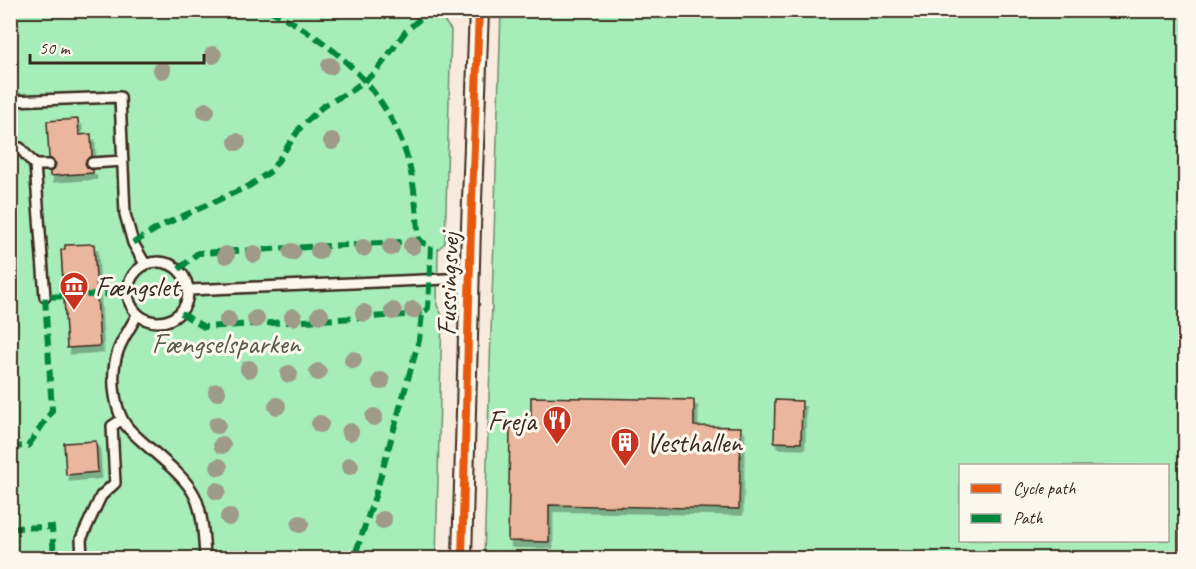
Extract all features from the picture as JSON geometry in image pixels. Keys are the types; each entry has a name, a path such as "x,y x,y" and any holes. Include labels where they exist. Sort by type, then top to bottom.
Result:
{"street":[{"name":"Fussingsvej","path":"462,558 479,10"}],"lane":[{"path":"10,101 120,97 125,214 133,243 146,264"},
{"path":"10,148 20,148 35,165 45,297"},
{"path":"92,163 123,162"},
{"path":"35,165 49,165"},
{"path":"157,261 169,263 179,269 187,279 189,290 187,303 181,313 172,320 160,323 148,321 137,315 131,305 128,293 129,281 136,271 146,264 157,261"},
{"path":"189,290 470,278"},
{"path":"137,315 118,350 114,365 116,407 121,420 192,491 202,522 205,558"},
{"path":"82,558 81,539 101,496 115,483 112,426 121,420"}],"green space":[{"name":"Fængselsparken","path":"436,10 451,30 445,243 438,249 437,305 442,315 436,558 11,558 10,11"},
{"path":"501,11 1185,11 1185,558 484,558"}],"building":[{"path":"78,119 79,135 91,134 92,156 85,163 93,170 93,173 50,176 56,164 49,158 47,121"},
{"path":"94,244 100,346 67,348 61,250 65,249 65,245"},
{"name":"Vesthallen","path":"531,397 694,400 694,426 741,427 739,509 549,505 549,542 508,541 510,428 531,428"},
{"path":"775,400 802,401 801,443 774,442"},
{"path":"96,441 98,472 66,475 64,443"}],"marked path":[{"path":"269,10 311,34 331,49 366,82 381,102 393,123 407,157 414,193 419,241 431,246 428,308 422,314 419,340 375,496 354,558"},
{"path":"133,243 163,225 249,186 271,171 300,128 322,107 352,90 375,73 406,31 430,10"},
{"path":"179,269 198,253 419,241"},
{"path":"10,447 28,446 52,411 45,297 128,293"},
{"path":"181,313 204,327 422,314"},
{"path":"10,528 52,527 54,558"},
{"path":"54,557 82,556"}],"cycle path":[{"path":"462,558 479,10"},
{"path":"1182,558 1186,416"}],"place":[{"name":"Fængslet","path":"74,312"},
{"name":"Freja","path":"557,446"},
{"name":"Vesthallen","path":"625,468"}]}
